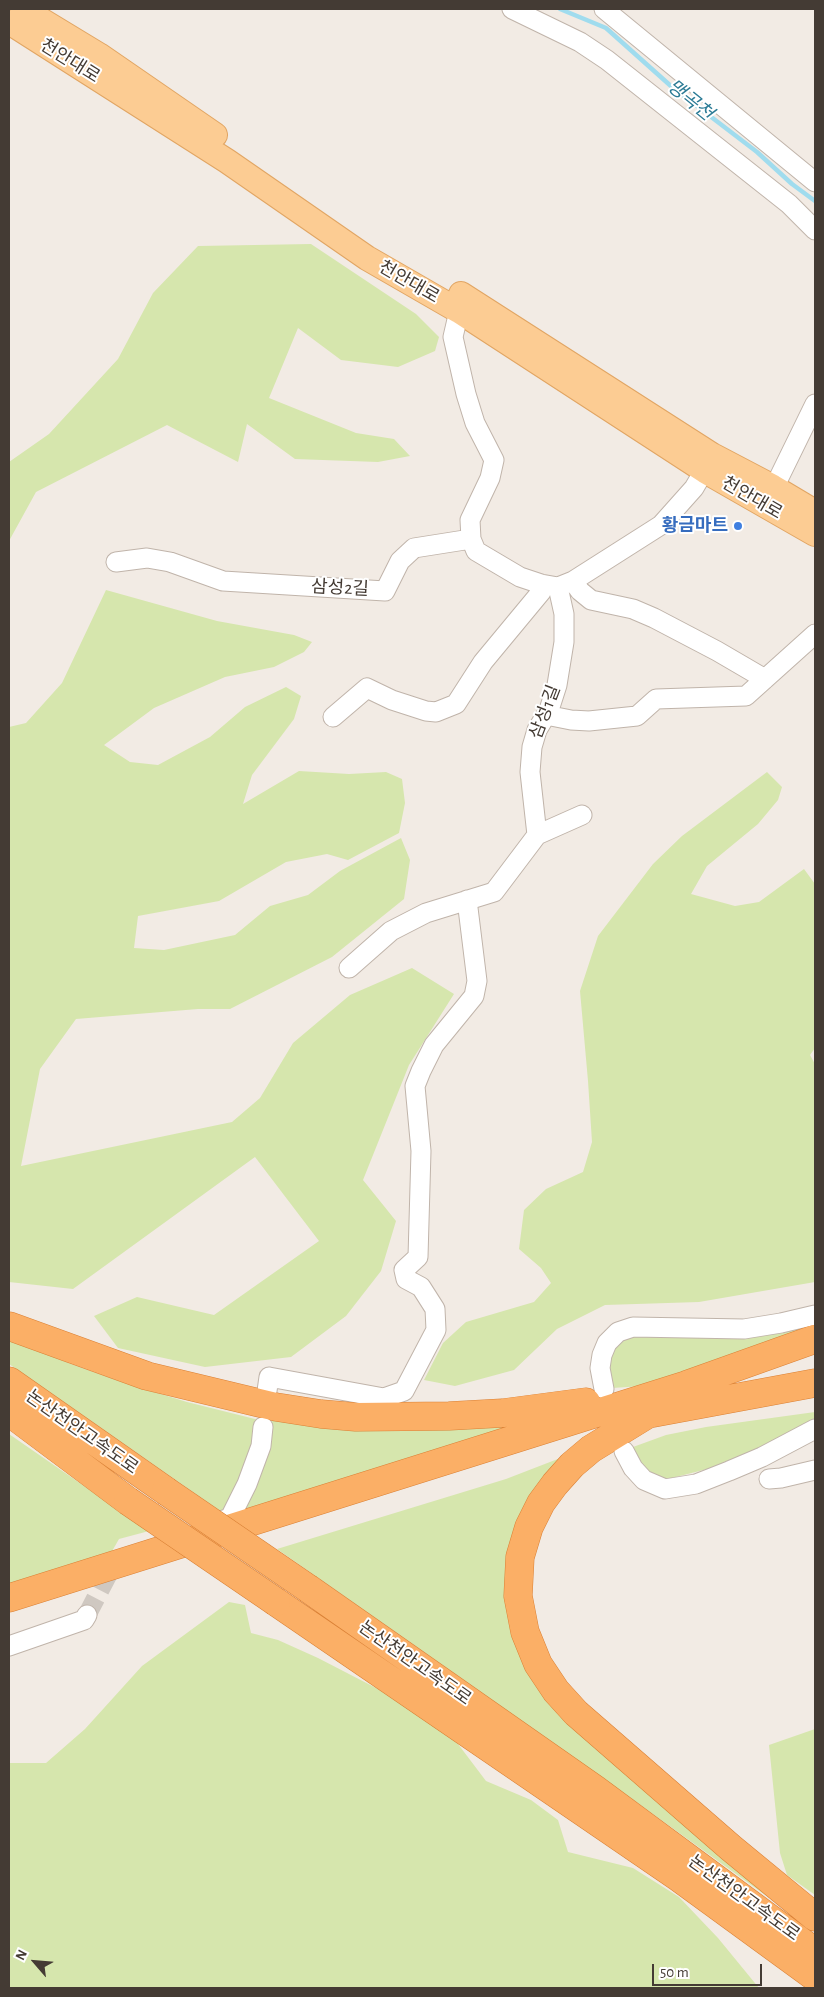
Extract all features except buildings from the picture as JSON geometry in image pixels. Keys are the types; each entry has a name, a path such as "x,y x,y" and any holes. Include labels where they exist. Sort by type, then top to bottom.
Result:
{"highway":[{"path":"9,1326 147,1376 276,1406 356,1417 403,1418 503,1413 551,1408 686,1385"},
{"path":"9,1598 686,1385 815,1340"},
{"name":"논산천안고속도로","path":"9,1381 596,1790 815,1952"},
{"path":"9,1614 648,1414 815,1384"},
{"name":"논산천안고속도로","path":"9,1412 128,1501 678,1877 815,1977"},
{"path":"648,1414 591,1449 555,1484 542,1503 529,1527 520,1557 518,1596 525,1632 538,1664 556,1691 576,1713 731,1848 815,1917"},
{"path":"9,1416 45,1439"}],"main road":[{"name":"천안대로","path":"23,9 99,55 374,243 488,310 709,463"},
{"name":"천안대로","path":"9,22 227,161 367,258 459,311 709,463 769,496 815,512"},
{"name":"천안대로","path":"769,496 815,534"}],"lane":[{"path":"512,9 580,42 607,60 789,204 815,230"},
{"path":"604,9 815,182"},
{"path":"459,311 453,337 466,394 475,423 494,460 490,478 470,520 471,539 476,551 520,577 559,584 580,591 591,600 633,609 654,618 765,679"},
{"path":"769,496 815,404"},
{"path":"333,717 367,688 392,700 426,711 436,712 456,704 483,662 541,592 559,584 661,525 694,488 709,463"},
{"name":"삼성2길","path":"116,562 147,558 170,562 223,581 384,590 400,561 414,548 471,539"},
{"name":"삼성1길","path":"538,835 530,772 532,747 537,730 546,715 558,685 564,642 564,614 559,584"},
{"path":"546,715 589,721 637,716 656,700 746,696 815,634"},
{"path":"349,968 391,931 426,913 494,892 538,835 582,815"},
{"path":"268,1391 269,1378 384,1398 404,1391 436,1330 435,1309 421,1287 406,1279 404,1270 418,1257 422,1151 416,1086 420,1071 434,1045 474,996 477,982 466,900"},
{"path":"604,1389 600,1368 608,1343 618,1332 633,1327 744,1328 781,1323 815,1315"},
{"path":"117,1558 123,1549 230,1518 247,1484 261,1446 263,1427"},
{"path":"624,1451 633,1468 644,1480 666,1489 696,1484 730,1471 762,1457 815,1429"},
{"path":"769,1479 815,1470"},
{"path":"9,1646 84,1620 87,1615"}],"green space":[{"path":"311,244 416,314 439,337 435,351 398,367 341,360 298,328 269,398 356,433 394,439 410,456 378,462 295,459 247,424 238,462 167,425 36,492 9,541 9,462 49,434 118,359 153,293 198,246"},
{"path":"106,590 217,621 294,635 312,642 304,652 274,667 225,677 154,708 104,745 130,762 158,765 210,737 245,707 286,687 301,696 294,719 252,775 243,804 299,771 349,774 386,772 402,779 405,803 399,833 348,860 327,854 286,862 219,901 138,916 134,948 164,950 235,935 270,906 308,895 340,871 401,838 410,860 404,899 332,957 230,1009 198,1009 76,1019 40,1069 21,1166 232,1122 260,1098 293,1043 350,995 412,968 454,994 409,1065 363,1180 396,1221 381,1271 346,1316 291,1357 205,1367 118,1348 94,1316 137,1297 214,1315 319,1241 255,1157 73,1289 9,1282 9,727 26,723 62,683"},
{"path":"767,772 782,787 778,800 758,824 707,866 691,894 735,906 759,902 804,869 815,884 815,1048 810,1055 815,1064 815,1282 699,1302 605,1305 557,1329 514,1370 455,1386 424,1380 443,1343 466,1322 534,1302 551,1283 541,1268 519,1249 524,1210 546,1189 583,1172 592,1142 580,991 598,936 653,864 682,836"},
{"path":"815,1323 815,1326 643,1386 612,1388 609,1374 614,1349 621,1342 635,1334"},
{"path":"9,1336 71,1364 125,1383 187,1402 259,1420 257,1442 223,1513 9,1364"},
{"path":"815,1412 815,1419 742,1456 719,1466 668,1479 656,1477 644,1471 637,1460 633,1447 666,1435 706,1427"},
{"path":"272,1418 568,1419 239,1524 270,1437"},
{"path":"9,1434 149,1531 119,1539 103,1567 9,1594"},
{"path":"581,1450 528,1509 527,1660 815,1927 815,1931 603,1778 277,1549 506,1479"},
{"path":"229,1602 245,1605 251,1633 278,1640 378,1689 455,1740 486,1781 531,1800 558,1820 568,1852 633,1868 679,1897 718,1938 759,1988 9,1988 9,1763 46,1763 85,1729 142,1666"},
{"path":"815,1729 815,1895 787,1875 780,1853 769,1745"}],"waterway":[{"name":"맹곡천","path":"560,9 606,28 672,87 757,152 792,184 815,201"}],"tunnel":[{"path":"87,1615 115,1561"}],"place":[{"name":"황금마트","path":"738,526"}]}
